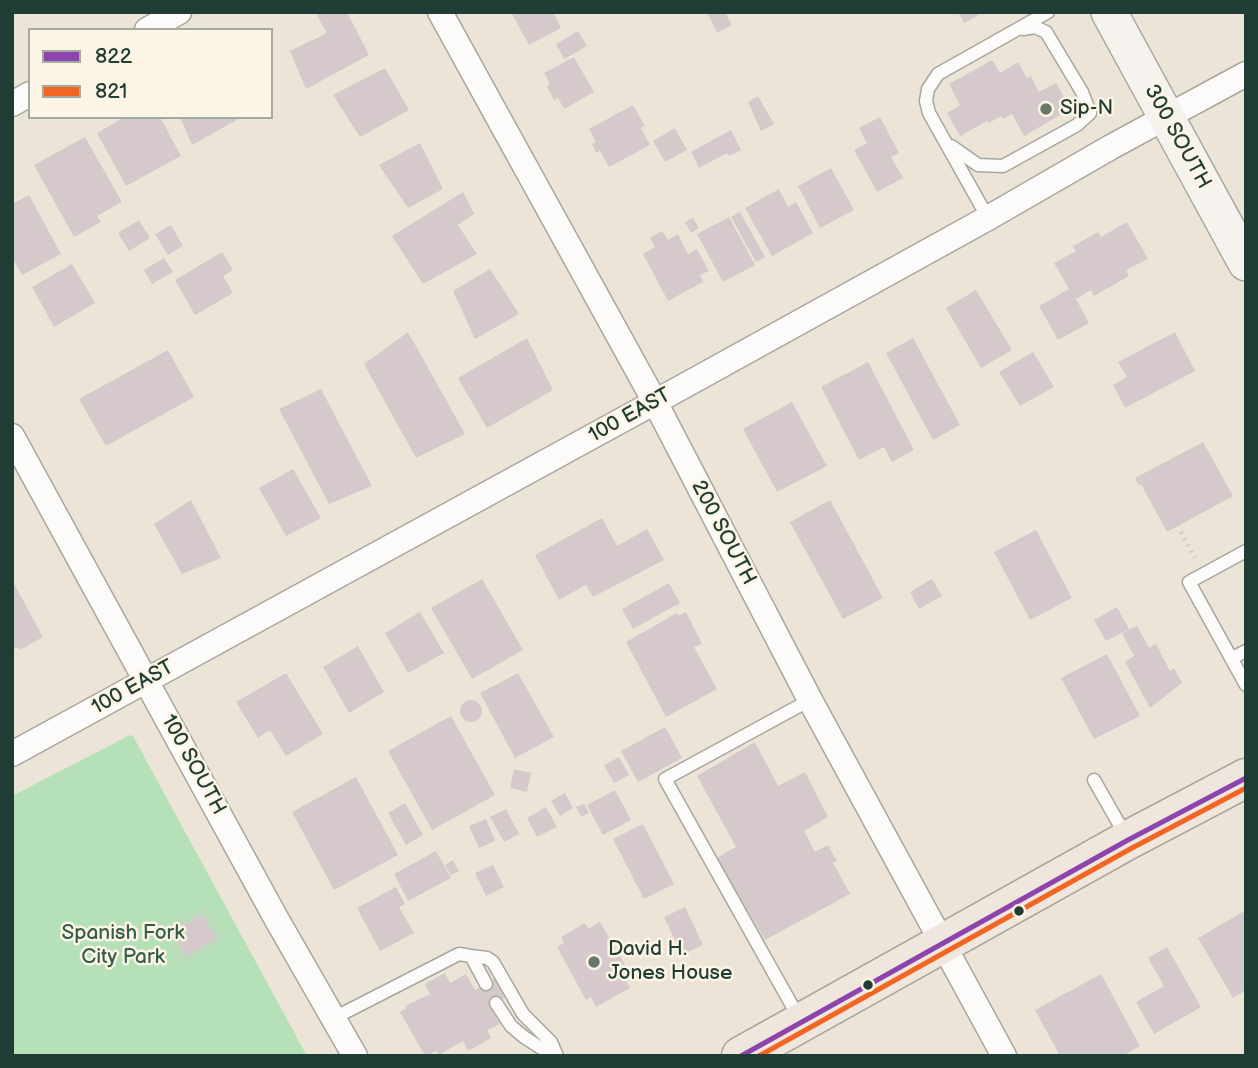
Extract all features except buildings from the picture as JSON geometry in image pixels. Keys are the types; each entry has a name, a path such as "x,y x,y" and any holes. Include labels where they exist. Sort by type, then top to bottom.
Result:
{"main road":[{"name":"300 SOUTH","path":"1109,12 1246,262"},
{"path":"753,1053 801,1021 1128,840 1243,786"}],"street":[{"path":"151,28 179,12"},
{"name":"200 SOUTH","path":"440,12 655,402 810,700 1004,1056"},
{"name":"100 EAST","path":"12,754 1246,74"},
{"path":"12,104 28,95"},
{"name":"100 SOUTH","path":"12,436 277,920 355,1056"}],"lane":[{"path":"988,218 929,113 926,101 928,89 938,74 1048,12"},
{"path":"948,144 978,165 1003,166 1077,125 1090,113 1082,92 1046,32 1035,27 1016,30"},
{"path":"1246,551 1189,582 1246,685"},
{"path":"1232,658 1246,650"},
{"path":"801,1021 665,779 810,700"},
{"path":"1094,780 1128,840"},
{"path":"334,1018 459,954 487,958 494,962 523,1014 551,1042 556,1054"},
{"path":"471,956 486,984"},
{"path":"496,1003 511,1026 541,1048 556,1054"}],"path":[{"path":"1181,532 1204,574"},
{"path":"205,909 214,927 222,939 181,962 165,932 205,909"}],"green space":[{"name":"Spanish Fork City Park","path":"130,735 133,736 307,1056 12,1056 12,796"}],"transit line":[{"name":"822","path":"741,1056 1128,840 1246,778"},
{"name":"821","path":"759,1056 1132,848 1246,788"}],"place":[{"name":"Sip-N","path":"1046,109"},
{"name":"David H. Jones House","path":"594,962"}]}
